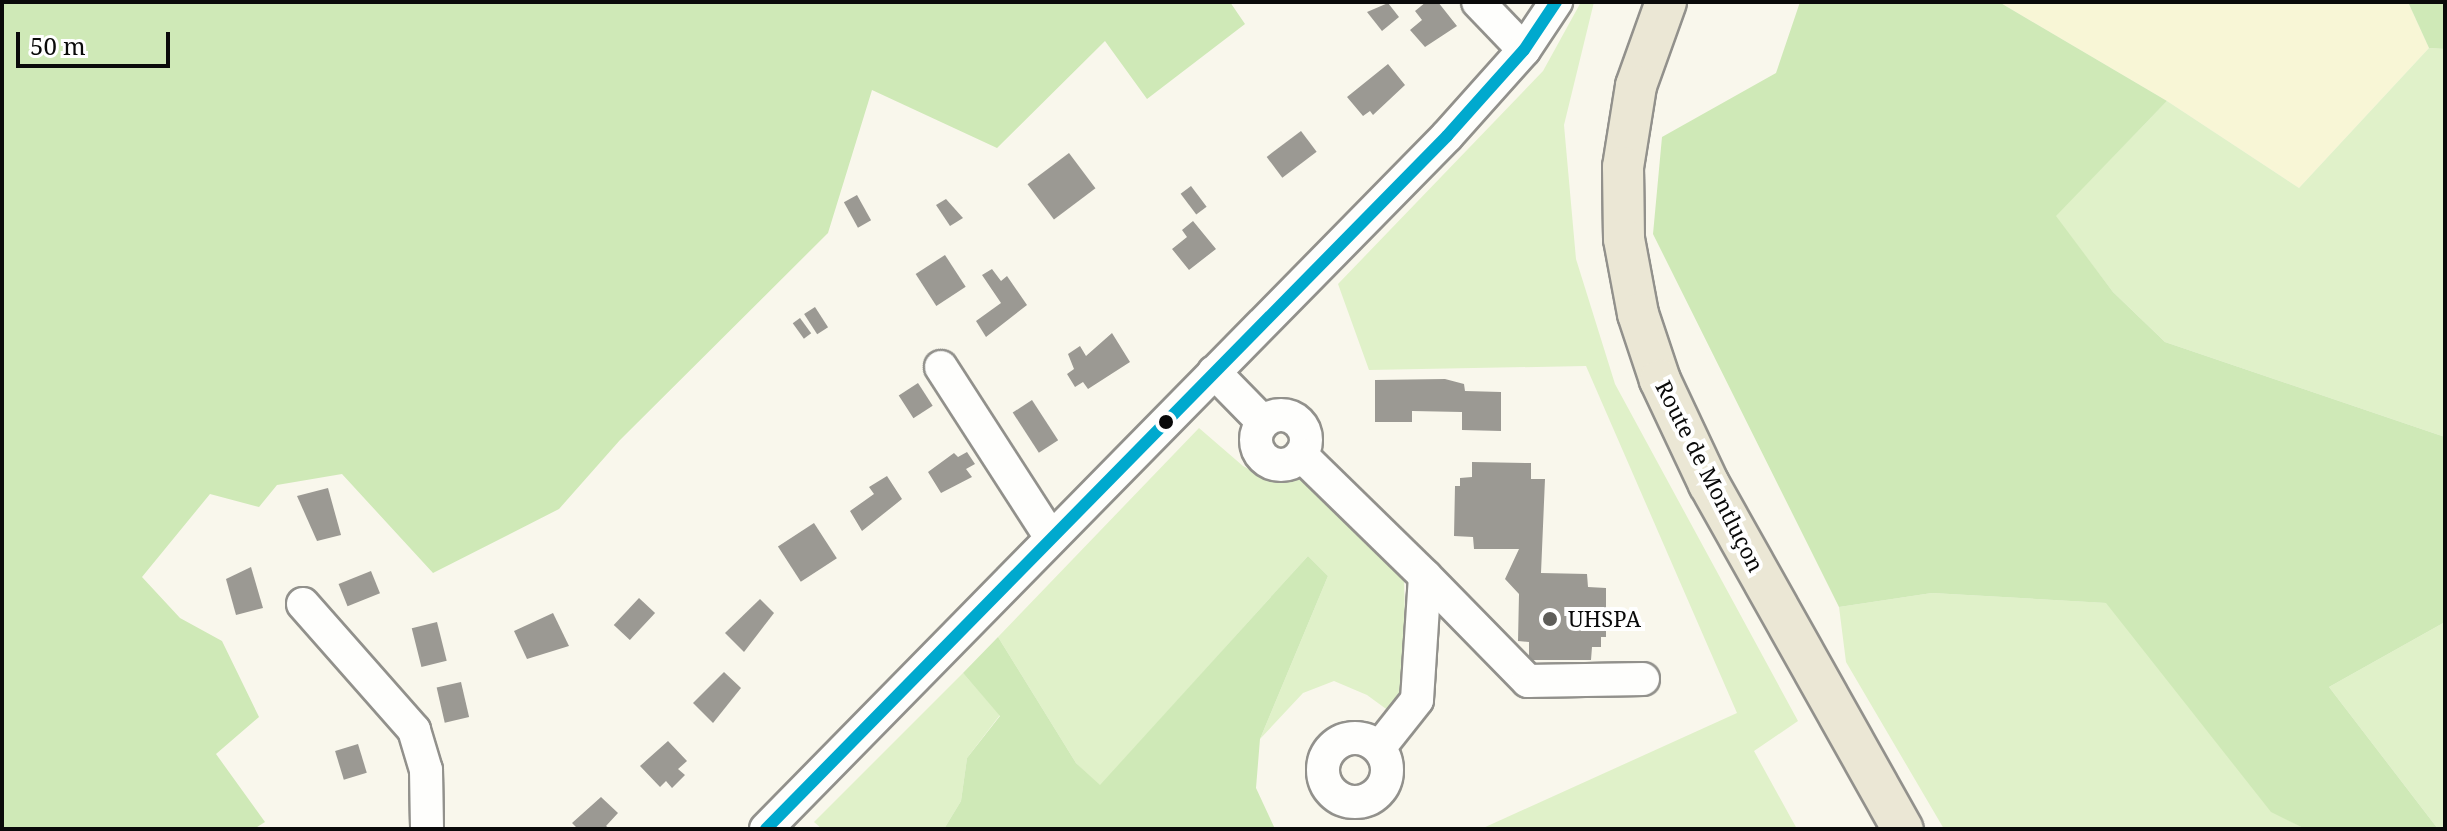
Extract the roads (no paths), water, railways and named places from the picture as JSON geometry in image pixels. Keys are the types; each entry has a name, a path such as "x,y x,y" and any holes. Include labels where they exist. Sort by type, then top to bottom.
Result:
{"main road":[{"name":"Route de Montluçon","path":"1642,2 1612,103 1607,154 1610,253 1631,344 1688,476 1886,829"},
{"name":"Route de Montluçon","path":"1666,2 1636,86 1623,167 1624,239 1638,314 1660,380 1709,484 1903,829"}],"street":[{"path":"1478,2 1524,50"},
{"path":"766,829 1447,136 1524,50 1556,2"},
{"path":"941,367 1051,538"},
{"path":"1214,372 1263,422 1256,444 1264,459 1279,465 1301,455 1528,681 1643,679"},
{"path":"1379,748 1417,700 1425,576"},
{"path":"303,604 414,730 426,770 427,829"}],"place":[{"name":"UHSPA","path":"1550,619"}]}
